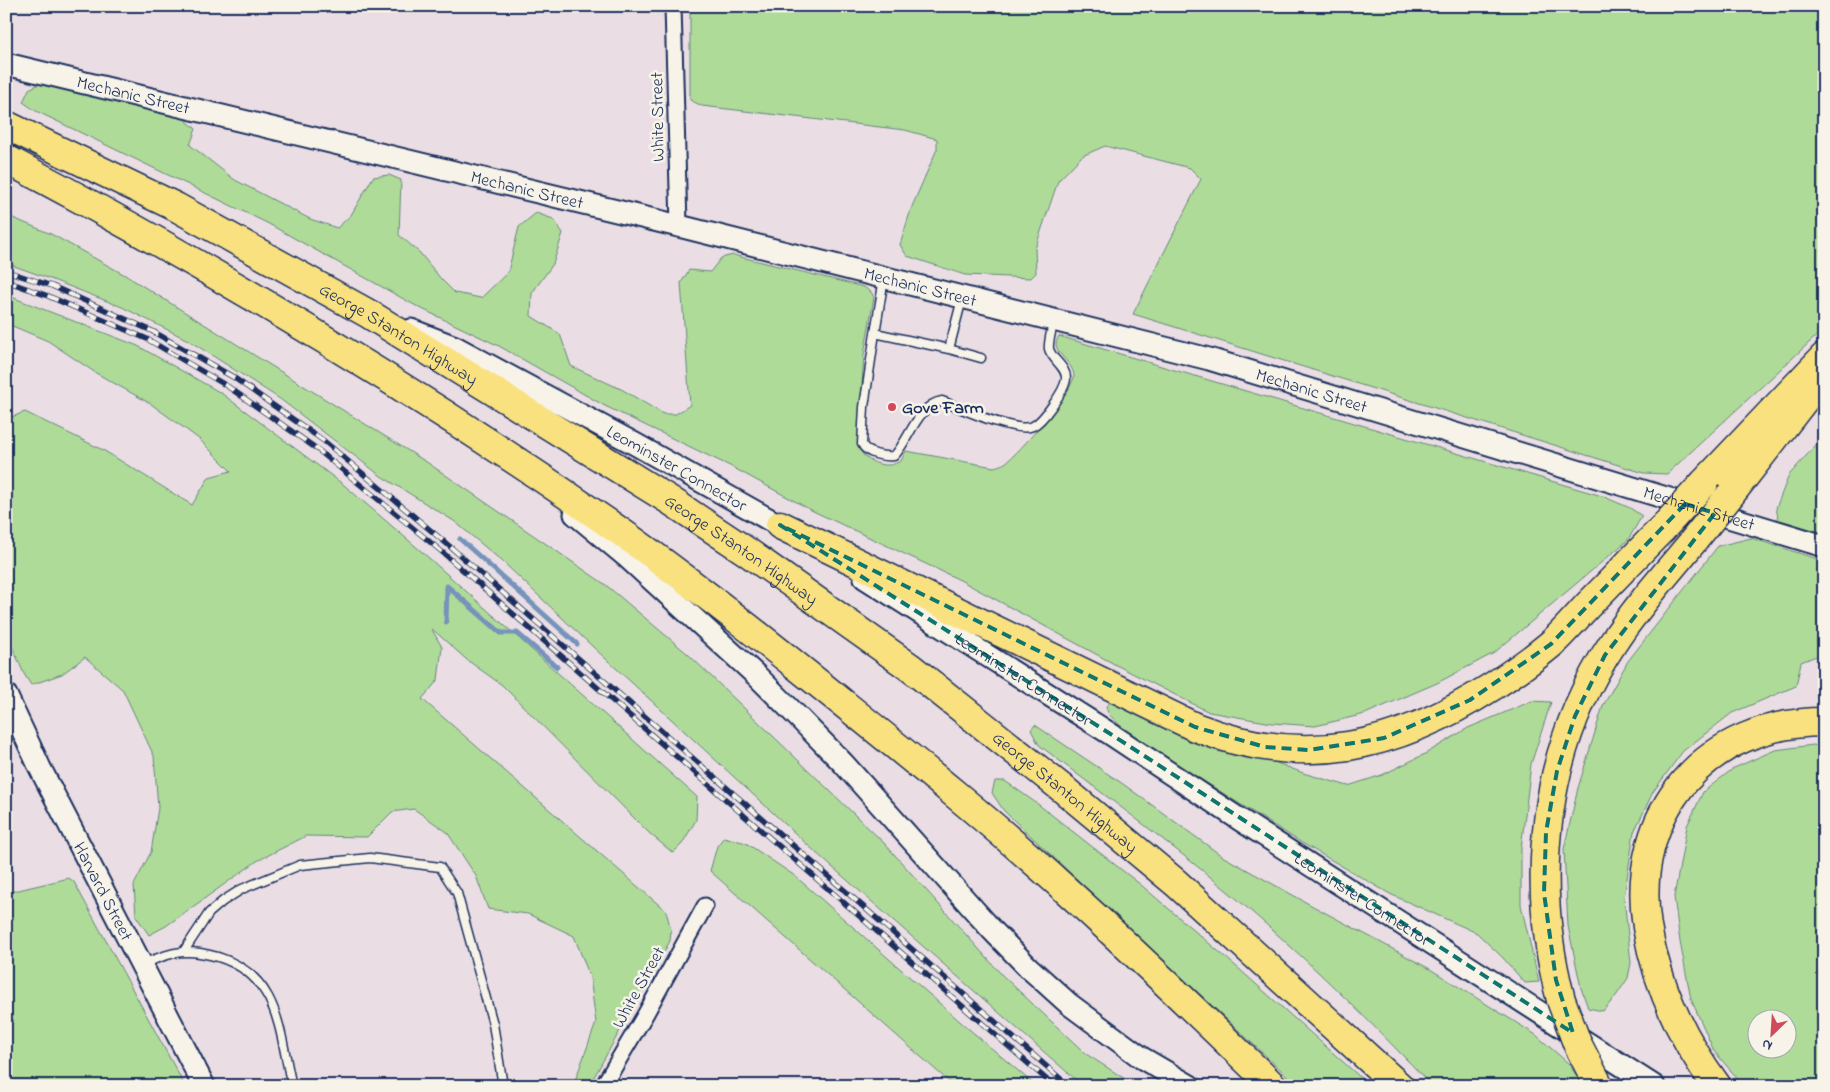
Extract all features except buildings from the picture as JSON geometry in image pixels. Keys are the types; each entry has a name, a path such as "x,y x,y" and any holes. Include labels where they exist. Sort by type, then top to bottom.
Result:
{"highway":[{"name":"George Stanton Highway","path":"6,125 176,207 369,314 671,501 746,551 911,668 1063,789 1176,883 1399,1086"},
{"path":"6,159 109,213 332,344 492,445 618,530 734,616 959,797 1071,895 1174,990 1273,1086"},
{"path":"6,164 43,179"},
{"path":"780,525 1195,727 1232,740 1265,747 1308,750 1355,745 1397,734 1444,714 1476,697 1551,644 1824,356"},
{"path":"1598,1086 1577,1043 1561,1000 1548,936 1544,878 1548,817 1559,764 1578,709 1605,656 1626,625 1824,375"},
{"path":"1717,1086 1695,1054 1677,1021 1656,965 1647,926 1645,906 1645,888 1650,851 1659,825 1675,795 1695,769 1714,753 1744,736 1770,728 1824,722"}],"main road":[{"name":"Mechanic Street","path":"6,64 679,226 1209,359 1824,546"},
{"name":"Leominster Connector","path":"369,314 455,347 780,525 1109,733 1242,821 1654,1086"},
{"path":"492,445 628,558 756,675 843,763 992,930 1028,967 1070,1004 1142,1058 1190,1086"},
{"name":"Harvard Street","path":"6,695 40,768 204,1086"}],"street":[{"name":"White Street","path":"673,6 679,226"},
{"name":"White Street","path":"603,1086 645,1015 705,906"}],"lane":[{"path":"884,277 864,407 862,444 868,451 888,457 894,456 900,450 905,437 918,418 937,402 942,401 1011,426 1024,428 1033,426 1055,402 1066,380 1064,371 1051,354 1049,346 1054,320"},
{"path":"949,349 962,297"},
{"path":"875,333 981,358"},
{"path":"184,951 210,913 224,901 242,889 300,865 370,858 440,867 457,893 493,1024 503,1086"},
{"path":"142,964 166,954 184,951 202,953 227,960 246,970 260,983 275,1013 292,1086"}],"highlighted area":[{"path":"1685,504 1715,513 1605,655 1575,716 1557,771 1546,832 1544,893 1556,980 1573,1033 1109,733 780,525 1195,727 1265,747 1309,750 1384,738 1470,700 1551,644"}],"green space":[{"path":"690,6 1824,6 1824,329 1667,474 1644,473 1133,314 1201,179 1190,168 1105,146 1082,156 1058,181 1035,249 1036,273 1031,278 965,275 907,256 900,245 911,209 937,149 937,139 905,130 702,106 690,100"},
{"path":"39,84 182,117 196,129 190,145 235,180 310,219 337,228 351,215 373,177 389,175 401,180 399,235 420,253 455,293 481,298 508,272 519,227 536,213 553,219 563,233 553,264 532,293 531,316 560,334 571,366 623,390 663,414 676,414 690,405 681,283 689,270 710,272 721,258 733,255 864,287 871,292 874,297 864,355 858,445 862,454 875,463 891,465 901,461 906,451 994,467 1005,463 1021,448 1056,407 1072,383 1073,370 1057,347 1056,342 1059,336 1602,496 1630,508 1642,516 1628,540 1494,653 1437,683 1365,714 1315,726 1272,723 1209,712 1116,665 960,580 813,511 732,467 605,406 499,346 418,307 267,223 36,111 23,102 29,89"},
{"path":"6,215 51,234 125,275 428,463 606,585 689,655 885,844 1003,976 1086,1054 1136,1086 1083,1086 823,859 503,562 454,521 381,476 280,399 188,340 122,307 6,263"},
{"path":"6,296 138,346 221,393 344,485 421,551 697,797 696,820 682,844 673,853 649,833 502,685 467,660 431,628 442,647 438,680 422,699 666,911 671,930 670,941 589,1086 573,1086 596,1023 590,977 574,936 528,914 488,909 476,876 447,832 414,809 392,812 367,837 306,836 257,861 166,926 149,935 136,916 134,885 151,852 158,808 154,756 123,690 85,657 62,674 31,685 24,674 6,632 6,419 25,412 103,450 192,505 209,477 231,471 199,439 151,404 96,373 48,341 10,325 6,319"},
{"path":"1824,436 1824,535 1779,522 1776,508 1789,475"},
{"path":"1751,538 1824,561 1824,653 1801,662 1796,686 1732,713 1683,751 1653,792 1634,832 1624,898 1631,963 1628,978 1603,1011 1588,1008 1581,988 1568,926 1564,849 1578,788 1603,706 1628,661 1718,546"},
{"path":"1113,700 1303,773 1348,786 1382,775 1425,754 1468,728 1532,701 1551,702 1531,764 1521,849 1521,905 1539,982 1525,983 1477,933 1390,894 1302,843 1127,733 1108,713 1106,706"},
{"path":"1035,725 1123,784 1222,856 1430,969 1536,1035 1568,1063 1584,1086 1432,1086 1348,1001 1260,919 1179,852 1039,745 1031,730"},
{"path":"1813,745 1824,747 1824,1086 1744,1086 1714,1051 1691,999 1674,897 1687,826 1703,792 1734,768 1775,750"},
{"path":"995,781 1005,781 1039,805 1141,885 1238,968 1370,1086 1298,1086 1004,811 992,793"},
{"path":"724,837 746,843 795,876 1036,1086 954,1086 710,871 717,846"},
{"path":"69,878 74,882 185,1086 6,1086 6,893"}],"waterway":[{"path":"460,539 577,644"},
{"path":"446,622 447,586 501,633 517,633 557,667"}],"railway":[{"path":"6,271 52,286 152,331 233,377 324,441 447,544 1069,1086"},
{"path":"6,281 48,296 147,339 227,386 317,449 441,551 1054,1086"}],"place":[{"name":"Gove Farm","path":"892,407"}]}
